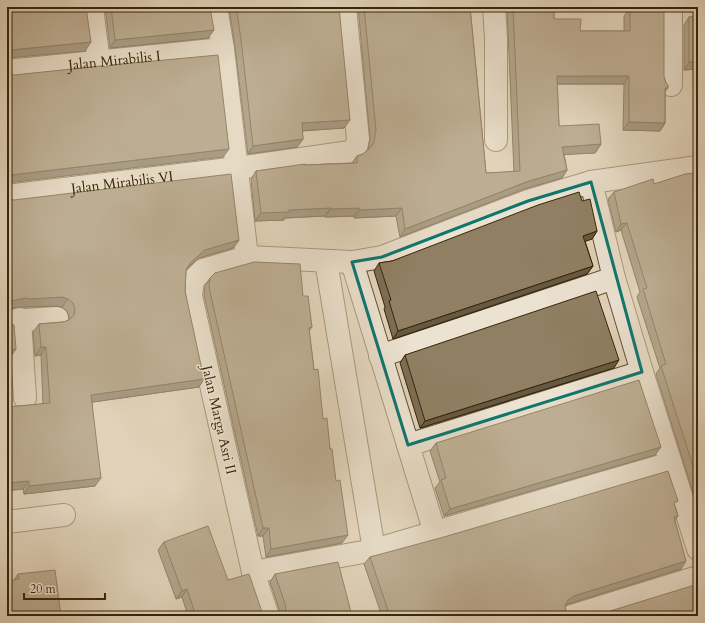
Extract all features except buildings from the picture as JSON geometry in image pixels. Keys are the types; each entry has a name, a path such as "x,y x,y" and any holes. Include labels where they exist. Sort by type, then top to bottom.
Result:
{"street":[{"path":"92,7 99,63"},
{"path":"216,7 223,49 247,257"},
{"name":"Jalan Mirabilis VI","path":"7,196 237,168 350,152 356,147 358,139 345,7"},
{"path":"494,7 496,38 496,140"},
{"path":"671,7 671,85"},
{"name":"Jalan Mirabilis I","path":"7,72 223,49"},
{"name":"Jalan Marga Asri II","path":"268,616 253,572 191,296 193,280 203,270 247,257 352,262 382,256 528,201 591,182 698,168"},
{"path":"591,182 614,278 698,549"},
{"path":"326,261 374,550"},
{"path":"352,262 435,533"},
{"path":"380,356 614,278"},
{"path":"25,398 14,320 58,318"},
{"path":"408,445 642,372"},
{"path":"253,572 374,550 671,463"},
{"path":"7,522 64,515"},
{"path":"572,616 698,577"}],"highlighted area":[{"path":"591,182 642,372 408,445 352,262 382,257 528,201"}]}
